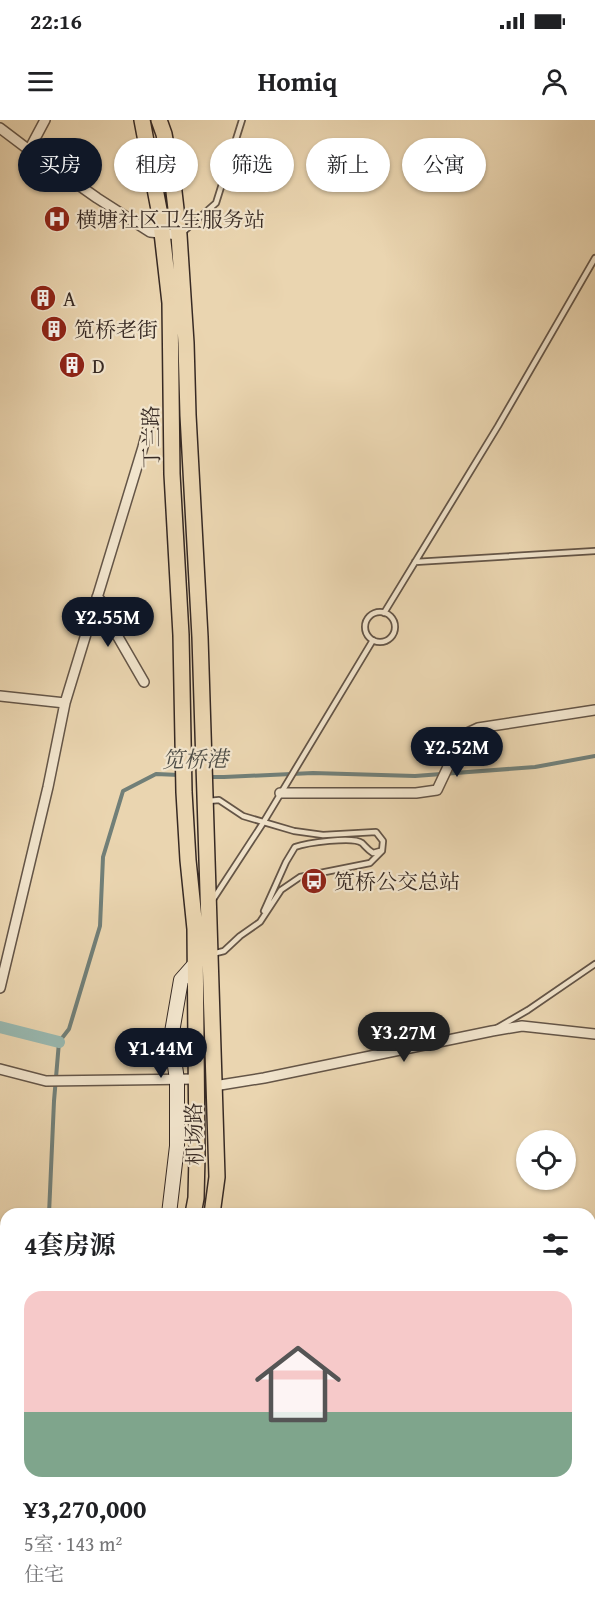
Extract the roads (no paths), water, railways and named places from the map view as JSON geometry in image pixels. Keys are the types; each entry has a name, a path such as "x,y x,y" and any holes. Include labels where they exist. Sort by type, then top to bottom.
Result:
{"main road":[{"name":"丁兰路","path":"142,120 160,215 170,303 172,474 181,635 184,792 200,911"},
{"name":"丁兰路","path":"159,120 164,134 173,183 179,235 196,532 204,795"},
{"path":"200,911 204,795"},
{"name":"机场路","path":"200,911 202,959 214,1086 217,1177 213,1208"},
{"name":"机场路","path":"194,1208 197,1167 196,1079 202,959"},
{"name":"机场路","path":"170,1208 177,1146 177,1080 171,1038 181,980 202,959"}],"street":[{"path":"35,138 45,120"},
{"path":"0,128 18,142"},
{"path":"88,192 150,232 179,235"},
{"path":"0,988 48,787 65,704 151,416"},
{"path":"97,597 105,606 114,630 144,682"},
{"path":"0,696 65,704"},
{"path":"282,790 416,793 437,790 463,735 478,728 595,710"},
{"path":"214,1086 264,1078 492,1030 522,1026 595,1034"},
{"path":"0,1069 50,1081 196,1079"}],"lane":[{"path":"179,235 216,204 242,120"},
{"path":"384,613 498,426 595,258"},
{"path":"415,562 595,552"},
{"path":"384,613 392,619 394,633 383,642 373,640 367,633 366,624 375,614 384,613"},
{"path":"200,911 263,823 373,640"},
{"path":"202,959 224,951 260,922 281,890 300,877 370,863 382,850 383,841 376,832 323,835 294,831 243,816 219,800 204,795"},
{"path":"260,922 286,862 295,847 306,843 353,840 362,843 373,853 382,850"},
{"path":"492,1030 528,1010 595,964"}],"waterway":[{"name":"笕桥港","path":"208,777 313,773 415,776 535,767 595,756"},
{"name":"笕桥港","path":"49,1208 59,1042 69,1029 100,926 103,857 123,791 156,774 179,775"},
{"path":"0,1027 59,1042"}],"place":[{"name":"横塘社区卫生服务站","path":"57,219"},
{"name":"A","path":"43,298"},
{"name":"笕桥老街","path":"54,329"},
{"name":"D","path":"72,365"},
{"name":"笕桥公交总站","path":"314,881"}]}
